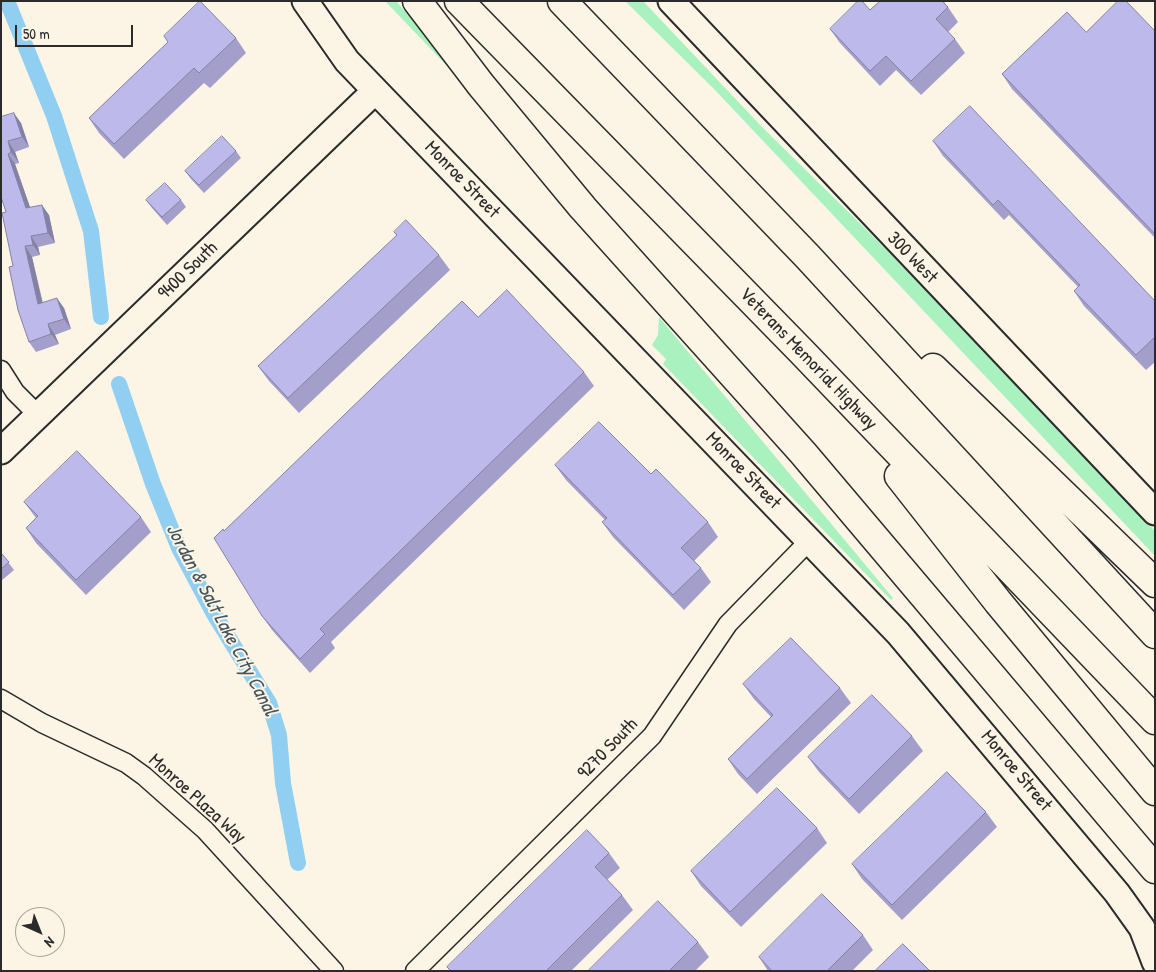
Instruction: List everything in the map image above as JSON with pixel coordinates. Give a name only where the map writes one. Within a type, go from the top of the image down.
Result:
[{"type":"highway","points":[[417,1],[481,85],[576,200],[803,453],[1155,869]]},
{"type":"highway","name":"Veterans Memorial Highway","points":[[459,1],[803,353],[1155,720]]},
{"type":"highway","points":[[562,1],[808,257],[1155,634]]},
{"type":"highway","points":[[808,257],[940,374],[1155,583]]},
{"type":"highway","points":[[803,353],[998,602],[1155,791]]},
{"type":"street","name":"Monroe Street","points":[[305,1],[347,61],[375,91],[810,540],[944,684],[1117,893],[1142,928],[1155,962]]},
{"type":"street","name":"300 West","points":[[671,1],[1155,512]]},
{"type":"street","name":"9400 South","points":[[1,451],[375,91]]},
{"type":"street","points":[[1,370],[15,392],[38,415]]},
{"type":"street","name":"9270 South","points":[[415,971],[652,736],[728,624],[810,540]]},
{"type":"street","name":"Monroe Plaza Way","points":[[1,699],[42,723],[126,763],[144,776],[205,830],[334,971]]},
{"type":"green space","points":[[385,1],[396,1],[450,63],[447,66]]},
{"type":"green space","points":[[625,1],[643,1],[763,128],[890,253],[1155,531],[1155,556],[715,90]]},
{"type":"green space","points":[[659,317],[893,598],[891,600],[663,364],[666,359],[652,345],[658,335]]},
{"type":"building","points":[[200,1],[236,38],[199,73],[194,68],[114,144],[89,118],[168,42],[164,36]]},
{"type":"building","points":[[858,1],[862,1],[870,10],[880,1],[942,1],[948,7],[936,19],[955,39],[911,81],[886,56],[870,71],[830,29]]},
{"type":"building","points":[[1118,1],[1126,1],[1155,31],[1155,234],[1002,74],[1067,12],[1086,32]]},
{"type":"building","points":[[970,106],[1155,301],[1155,337],[1136,355],[1074,291],[1080,285],[998,200],[993,205],[933,141]]},
{"type":"building","points":[[14,113],[22,137],[8,141],[11,152],[8,154],[26,208],[42,205],[48,233],[31,236],[33,245],[25,246],[38,304],[57,298],[64,319],[48,324],[51,334],[29,342],[18,310],[9,267],[13,266],[2,213],[6,212],[1,197],[1,117]]},
{"type":"building","points":[[222,136],[236,151],[199,185],[185,171]]},
{"type":"building","points":[[165,183],[181,200],[162,217],[146,200]]},
{"type":"building","points":[[406,220],[439,255],[288,398],[258,366],[397,235],[394,232]]},
{"type":"building","points":[[507,290],[584,372],[320,629],[325,634],[300,659],[262,616],[214,538],[223,529],[224,531],[462,301],[478,317]]},
{"type":"building","points":[[599,422],[651,474],[656,469],[708,522],[681,548],[701,568],[673,595],[602,522],[607,518],[555,465]]},
{"type":"building","points":[[77,451],[141,517],[76,580],[26,528],[38,516],[24,502]]},
{"type":"building","points":[[1,553],[9,562],[1,569]]},
{"type":"building","points":[[791,638],[840,688],[747,779],[728,759],[773,715],[743,684]]},
{"type":"building","points":[[872,695],[912,736],[849,799],[808,757]]},
{"type":"building","points":[[947,772],[986,812],[892,905],[852,864]]},
{"type":"building","points":[[777,788],[817,828],[730,912],[691,871]]},
{"type":"building","points":[[587,830],[609,853],[595,867],[622,895],[546,971],[451,971],[447,967]]},
{"type":"building","points":[[822,894],[863,935],[827,971],[772,971],[759,957]]},
{"type":"building","points":[[658,901],[698,942],[669,971],[588,971]]},
{"type":"building","points":[[903,944],[930,971],[875,971]]},
{"type":"waterway","name":"Jordan & Salt Lake City Canal","points":[[7,1],[54,116],[91,231],[101,317]]},
{"type":"waterway","name":"Jordan & Salt Lake City Canal","points":[[119,384],[153,484],[179,548],[214,614],[269,703],[279,735],[283,783],[298,863]]}]
